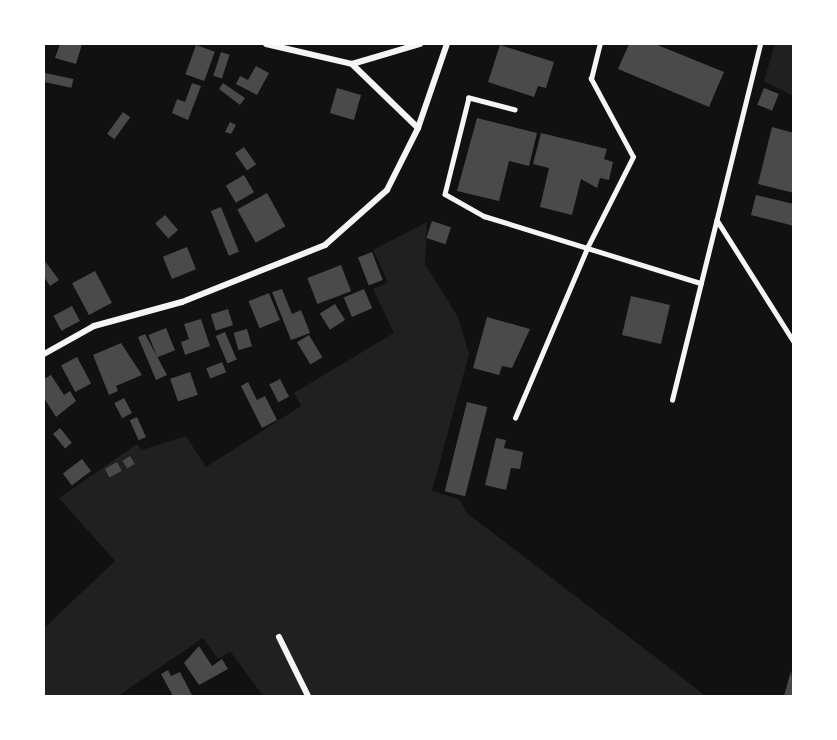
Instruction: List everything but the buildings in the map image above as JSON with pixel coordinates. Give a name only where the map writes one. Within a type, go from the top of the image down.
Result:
[{"type":"street","points":[[266,44],[352,64],[420,44]]},
{"type":"street","points":[[44,354],[94,326],[182,302],[325,245],[387,189],[418,128],[447,44]]},
{"type":"street","points":[[352,64],[418,128]]},
{"type":"street","points":[[279,637],[308,696]]},
{"type":"lane","points":[[515,418],[587,248],[633,157],[591,79],[600,44]]},
{"type":"lane","points":[[672,400],[760,44]]},
{"type":"lane","points":[[515,110],[469,98],[445,194],[484,216],[701,283]]},
{"type":"lane","points":[[717,220],[794,342]]},
{"type":"shaded area","points":[[775,44],[793,44],[793,96],[764,81]]},
{"type":"shaded area","points":[[427,222],[425,264],[458,317],[469,354],[432,491],[459,499],[468,514],[706,696],[263,696],[230,651],[218,659],[203,638],[118,696],[44,696],[44,628],[115,561],[59,498],[137,444],[142,450],[186,436],[206,467],[301,406],[294,393],[394,333],[373,289],[388,282],[373,250]]}]
